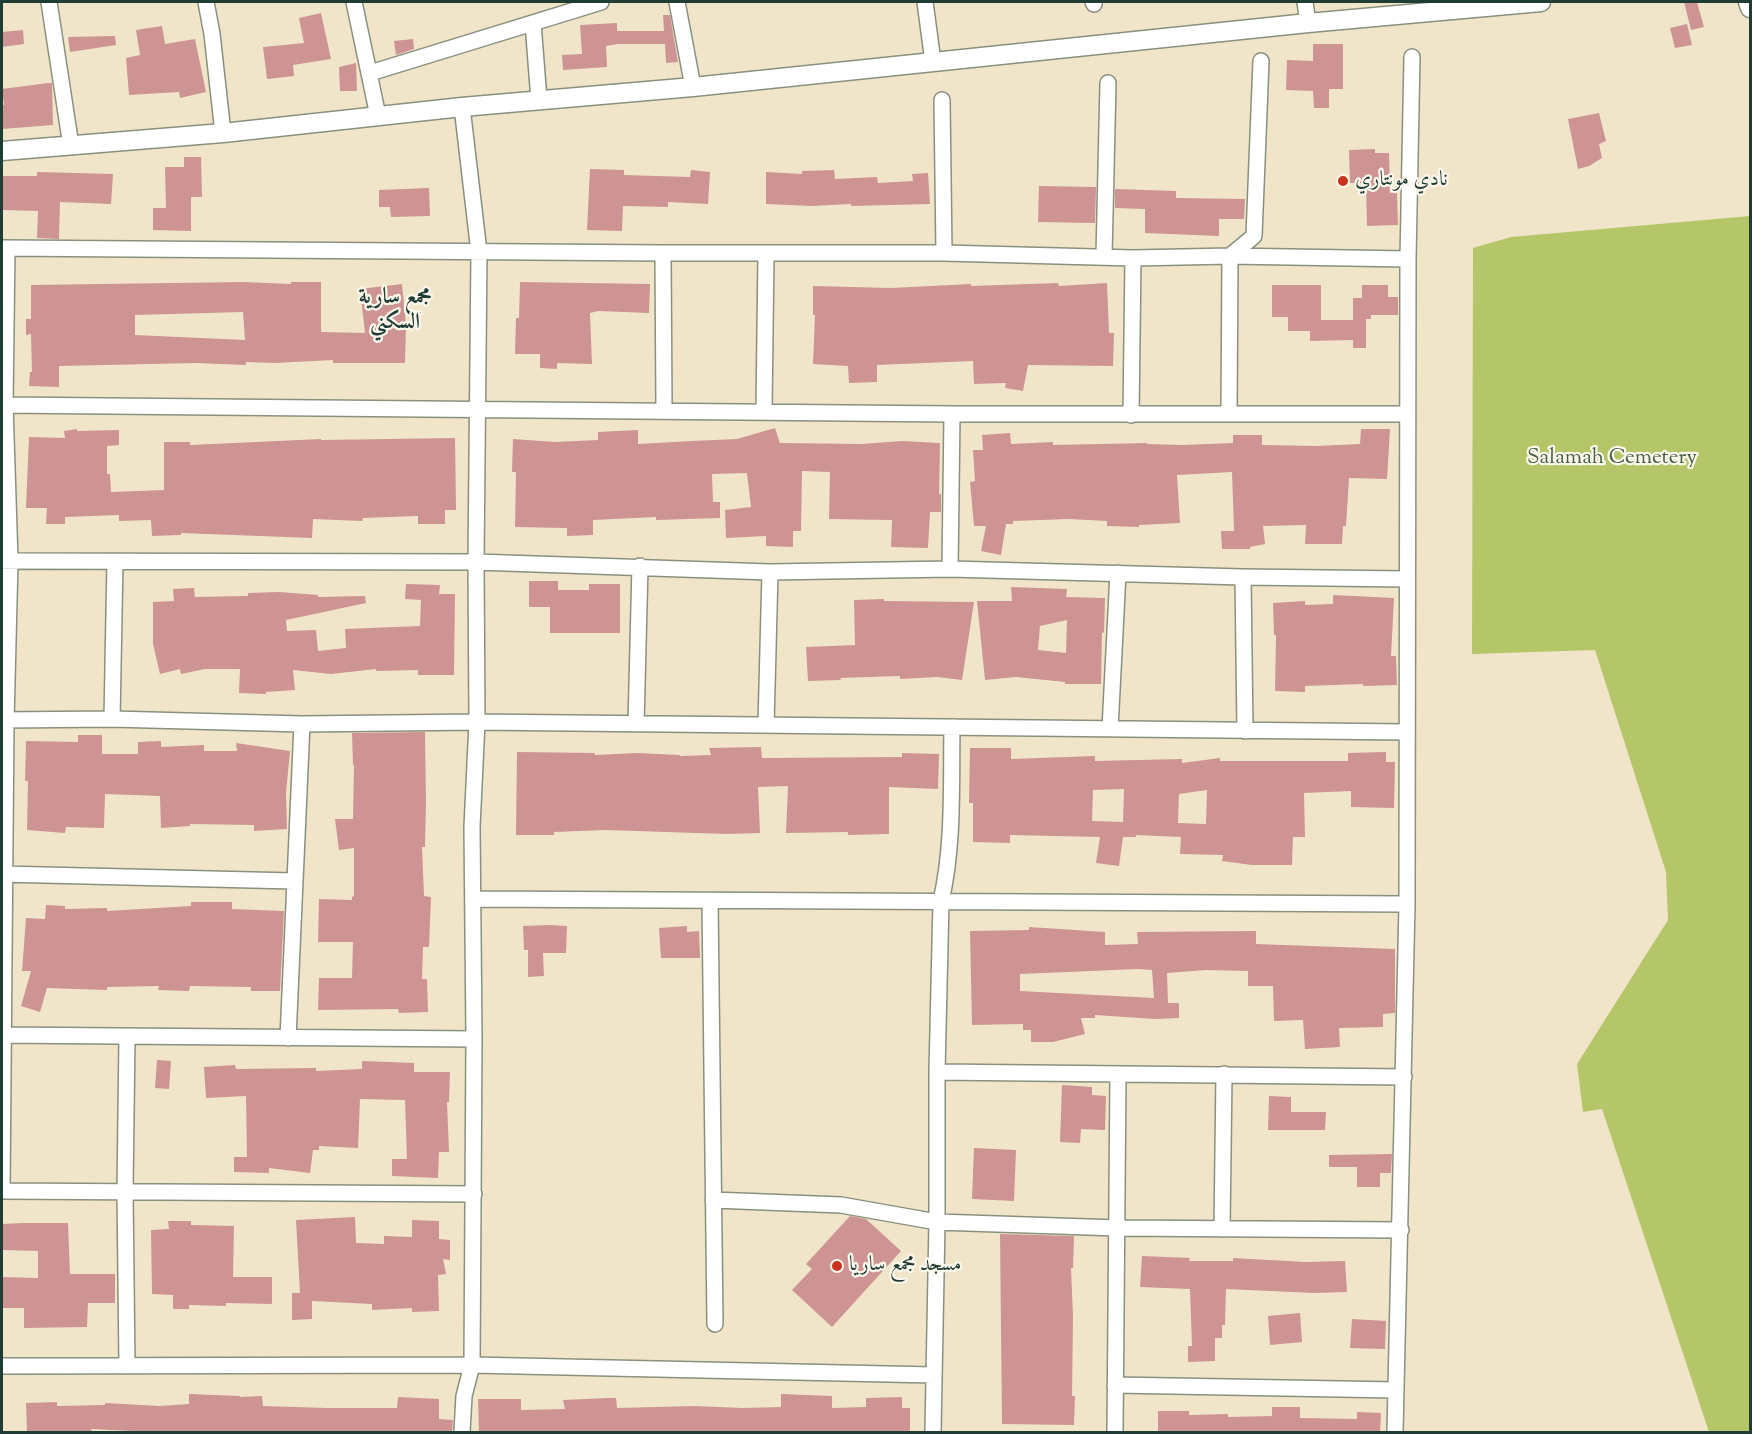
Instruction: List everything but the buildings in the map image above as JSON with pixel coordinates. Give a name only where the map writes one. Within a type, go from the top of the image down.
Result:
[{"type":"street","points":[[49,2],[71,146]]},
{"type":"street","points":[[206,2],[212,34],[223,133]]},
{"type":"street","points":[[354,2],[378,116]]},
{"type":"street","points":[[370,73],[601,2]]},
{"type":"street","points":[[677,2],[693,87]]},
{"type":"street","points":[[925,2],[933,62]]},
{"type":"street","points":[[1305,2],[1308,23]]},
{"type":"street","points":[[2,151],[223,133],[462,107],[693,87],[1441,7],[1541,2]]},
{"type":"street","points":[[1748,2],[1750,8]]},
{"type":"street","points":[[533,23],[539,100]]},
{"type":"street","points":[[1395,1432],[1407,904],[1407,414],[1412,57]]},
{"type":"street","points":[[1229,413],[1230,256],[1254,236],[1261,61]]},
{"type":"street","points":[[1104,256],[1108,83]]},
{"type":"street","points":[[942,100],[944,253]]},
{"type":"street","points":[[462,107],[479,252],[477,722],[472,827],[474,898],[472,1365],[464,1396],[462,1432]]},
{"type":"street","points":[[474,1194],[2,1191],[6,561],[3,405],[4,249],[944,253],[1133,258],[1230,256],[1408,259]]},
{"type":"street","points":[[663,253],[664,410]]},
{"type":"street","points":[[764,411],[766,253]]},
{"type":"street","points":[[1131,415],[1133,258]]},
{"type":"street","points":[[3,405],[952,414],[1407,414]]},
{"type":"street","points":[[950,569],[952,414]]},
{"type":"street","points":[[6,561],[476,562],[770,572],[950,569],[1407,579]]},
{"type":"street","points":[[112,719],[115,561]]},
{"type":"street","points":[[636,724],[640,566]]},
{"type":"street","points":[[766,725],[770,572]]},
{"type":"street","points":[[1110,729],[1118,573]]},
{"type":"street","points":[[1243,577],[1245,731]]},
{"type":"street","points":[[4,721],[112,719],[302,724],[477,722],[1407,732]]},
{"type":"street","points":[[288,1038],[302,724]]},
{"type":"street","points":[[933,1432],[941,901],[948,867],[952,727]]},
{"type":"street","points":[[3,874],[294,881]]},
{"type":"street","points":[[474,898],[1407,904]]},
{"type":"street","points":[[710,901],[715,1323]]},
{"type":"street","points":[[3,1035],[474,1039]]},
{"type":"street","points":[[127,1037],[125,1191],[127,1366]]},
{"type":"street","points":[[937,1072],[1404,1077]]},
{"type":"street","points":[[1115,1432],[1118,1074]]},
{"type":"street","points":[[1222,1229],[1224,1074]]},
{"type":"street","points":[[713,1200],[841,1205],[937,1222],[1118,1228],[1401,1230]]},
{"type":"street","points":[[2,1366],[472,1365],[934,1375]]},
{"type":"street","points":[[1115,1385],[1396,1390]]},
{"type":"green space","name":"Salamah Cemetery","points":[[1750,216],[1750,1432],[1709,1432],[1602,1109],[1583,1112],[1577,1064],[1668,920],[1666,872],[1595,650],[1472,654],[1473,248],[1511,237]]},
{"type":"place","name":"نادي مونتاري","points":[[1343,181]]},
{"type":"place","name":"مسجد مجمع ساريا","points":[[837,1266]]},
{"type":"district","name":"مجمع سارية السكني","points":[[395,312]]}]
